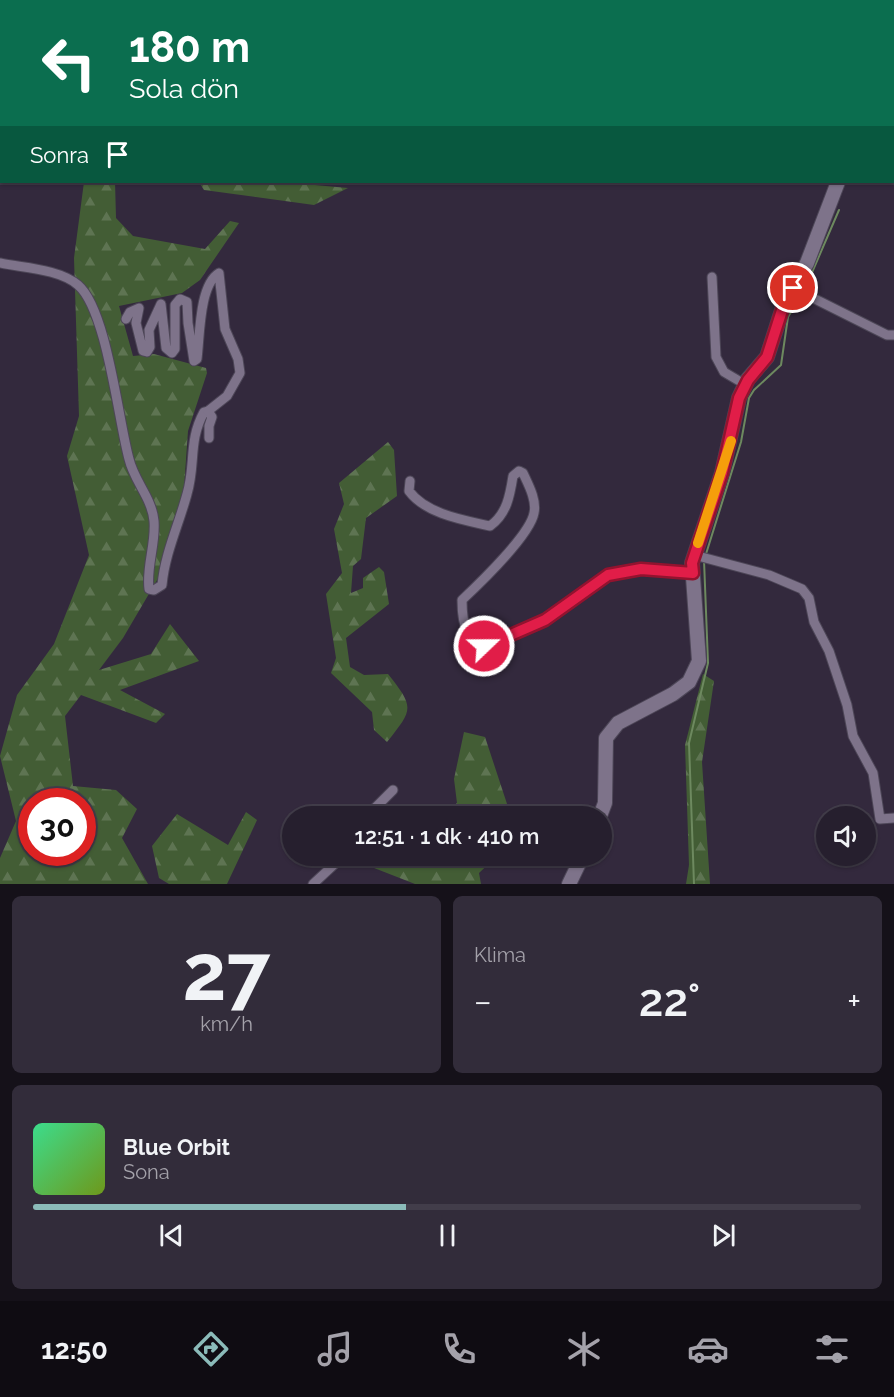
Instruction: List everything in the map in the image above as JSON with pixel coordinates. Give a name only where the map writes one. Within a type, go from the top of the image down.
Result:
[{"type":"street","points":[[603,806],[606,738],[618,723],[673,694],[689,682],[699,661],[693,573],[694,555],[722,473],[739,398],[767,357],[784,304],[807,263],[838,183]]},
{"type":"street","points":[[0,263],[65,277],[78,285],[89,298],[99,321],[129,461],[151,505],[154,520],[150,589],[154,590],[162,585],[176,523],[188,493],[194,431],[204,412],[227,396],[240,373],[238,359],[225,329],[219,273],[210,279],[203,304],[197,358],[194,361],[187,302],[180,299],[175,305],[175,349],[172,353],[166,348],[161,304],[149,330],[150,347],[147,352],[143,351],[136,323],[139,308],[130,312],[126,320]]},
{"type":"street","points":[[712,277],[716,357],[724,372],[746,385]]},
{"type":"street","points":[[793,288],[888,335],[894,335]]},
{"type":"street","points":[[208,411],[212,417],[209,438]]},
{"type":"street","points":[[410,482],[409,491],[416,500],[430,509],[490,526],[500,520],[510,498],[513,476],[519,471],[523,472],[530,488],[535,512],[531,522],[506,554],[462,600],[462,621],[471,639],[484,646],[494,647],[506,637],[545,620],[608,575],[641,569],[693,573]]},
{"type":"street","points":[[694,555],[769,575],[802,589],[809,598],[813,622],[829,651],[844,694],[853,736],[873,773],[880,819],[894,818]]},
{"type":"street","points":[[377,806],[393,790]]},
{"type":"street","points":[[313,884],[332,866]]},
{"type":"street","points":[[569,884],[578,866]]},
{"type":"green space","points":[[84,183],[115,183],[116,218],[133,236],[205,249],[230,221],[239,223],[200,280],[182,293],[119,306],[133,356],[154,354],[206,368],[207,373],[188,431],[184,488],[160,575],[123,638],[99,670],[151,654],[170,624],[199,661],[120,690],[165,714],[156,723],[81,695],[65,716],[73,786],[94,788],[18,788],[18,866],[96,866],[96,788],[116,790],[137,809],[122,838],[148,884],[0,884],[0,858],[16,821],[0,756],[17,695],[54,644],[89,555],[67,456],[79,416],[74,258]]},
{"type":"green space","points":[[200,183],[292,183],[348,188],[314,205],[204,190]]},
{"type":"green space","points":[[388,442],[394,450],[397,496],[366,518],[361,559],[353,566],[351,593],[363,588],[363,578],[379,567],[384,572],[389,604],[346,638],[350,667],[364,675],[388,674],[403,694],[407,708],[406,715],[387,742],[374,730],[372,712],[331,673],[336,658],[326,594],[342,573],[334,529],[344,504],[339,483]]},
{"type":"green space","points":[[703,674],[714,681],[702,762],[710,884],[686,884],[689,865],[685,745]]},
{"type":"green space","points":[[464,732],[485,737],[508,806],[454,806],[457,803],[454,779]]},
{"type":"green space","points":[[246,812],[257,820],[227,884],[169,884],[159,878],[152,846],[177,814],[228,845]]},
{"type":"green space","points":[[369,866],[486,866],[479,873],[481,884],[415,884]]},
{"type":"waterway","points":[[804,291],[839,210]]},
{"type":"waterway","points":[[706,554],[741,442],[749,398],[754,390],[781,365],[788,317],[801,296]]},
{"type":"waterway","points":[[694,884],[689,743],[708,663],[704,560]]},
{"type":"slow traffic","points":[[698,543],[731,441]]},
{"type":"route","points":[[484,646],[494,647],[506,637],[545,620],[608,575],[641,569],[693,573],[692,563],[734,431],[739,398],[748,380],[767,357],[784,304],[793,288]]}]
